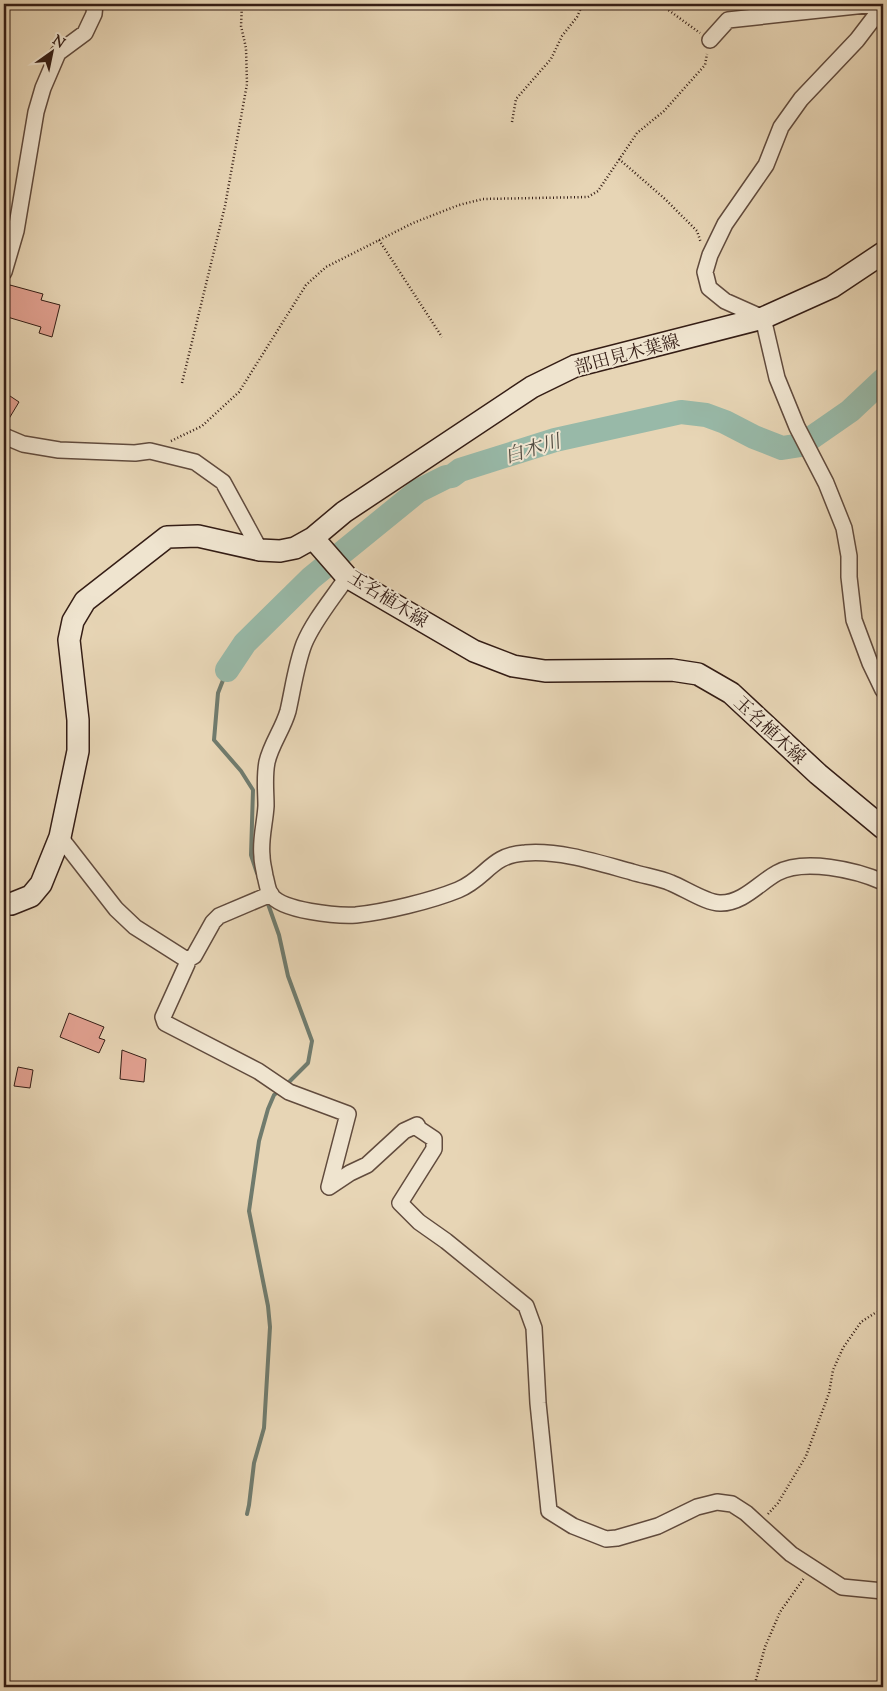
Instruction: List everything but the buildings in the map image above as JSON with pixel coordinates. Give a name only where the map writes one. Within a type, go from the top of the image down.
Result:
[{"type":"main road","name":"部田見木葉線","points":[[313,538],[344,512],[532,387],[575,366],[764,318],[832,287],[883,253]]},
{"type":"main road","points":[[4,904],[11,904],[31,896],[41,884],[60,837],[78,751],[78,720],[69,640],[73,621],[85,601],[167,537],[198,536],[260,550],[280,551],[295,548],[313,538]]},
{"type":"main road","name":"玉名植木線","points":[[313,538],[344,574],[474,651],[513,666],[545,671],[672,670],[698,674],[731,693],[818,774],[883,828]]},
{"type":"street","points":[[4,272],[16,231],[36,112],[42,88],[58,53],[85,33],[94,14],[95,4]]},
{"type":"street","points":[[710,40],[728,20],[875,4]]},
{"type":"street","points":[[883,6],[857,40],[801,99],[781,127],[766,165],[725,224],[710,255],[705,272],[709,288],[726,301],[764,318],[776,378],[797,428],[826,483],[844,528],[849,556],[849,578],[854,620],[870,663],[883,690]]},
{"type":"street","points":[[4,436],[23,444],[59,450],[135,454],[150,451],[195,462],[223,482],[260,550]]},
{"type":"street","points":[[264,897],[267,885],[261,855],[265,817],[264,780],[268,761],[288,713],[303,646],[344,574]]},
{"type":"street","points":[[60,837],[116,909],[135,927],[186,960]]},
{"type":"street","points":[[186,960],[194,956],[213,922],[219,916],[264,897],[291,907],[322,912],[354,915],[386,910],[458,890],[480,878],[494,863],[509,855],[528,852],[558,855],[605,864],[671,883],[719,904],[733,902],[749,894],[778,872],[794,866],[816,866],[842,870],[872,877],[883,882]]},
{"type":"street","points":[[186,960],[187,964],[163,1017],[165,1023],[258,1071],[284,1088],[348,1114],[329,1187],[350,1173],[367,1165],[404,1131],[417,1125],[419,1129],[434,1139],[434,1149],[400,1203],[419,1222],[446,1241],[526,1306],[534,1328],[538,1402],[549,1511],[573,1526],[606,1540],[658,1526],[697,1507],[718,1502],[732,1504],[759,1524],[790,1554],[842,1587],[883,1591]]},
{"type":"path","points":[[182,383],[225,206],[247,84],[246,48],[241,26],[242,4]]},
{"type":"path","points":[[512,122],[516,99],[551,59],[562,36],[577,17],[583,4]]},
{"type":"path","points":[[150,451],[202,426],[239,392],[306,285],[326,267],[379,240],[459,205],[483,199],[588,197],[598,191],[637,133],[664,111],[705,65],[710,40],[667,9],[666,4]]},
{"type":"path","points":[[620,159],[665,199],[697,231],[707,264]]},
{"type":"path","points":[[379,240],[442,337]]},
{"type":"path","points":[[759,1524],[778,1503],[806,1456],[829,1393],[833,1370],[843,1348],[861,1322],[875,1313],[883,1311]]},
{"type":"path","points":[[754,1687],[765,1648],[780,1612],[812,1568]]},
{"type":"waterway","name":"白木川","points":[[227,670],[245,643],[311,578],[418,491],[446,477],[452,476],[460,470],[555,440],[681,412],[706,415],[782,448],[801,445],[850,411],[883,380]]},
{"type":"waterway","points":[[227,670],[218,693],[214,740],[241,771],[253,790],[251,855],[257,873]]},
{"type":"waterway","points":[[267,901],[279,935],[288,976],[312,1041],[308,1063],[286,1085]]},
{"type":"waterway","points":[[247,1514],[254,1463],[264,1428],[270,1327],[268,1306],[249,1211],[259,1141],[268,1109],[274,1095],[279,1091]]}]
